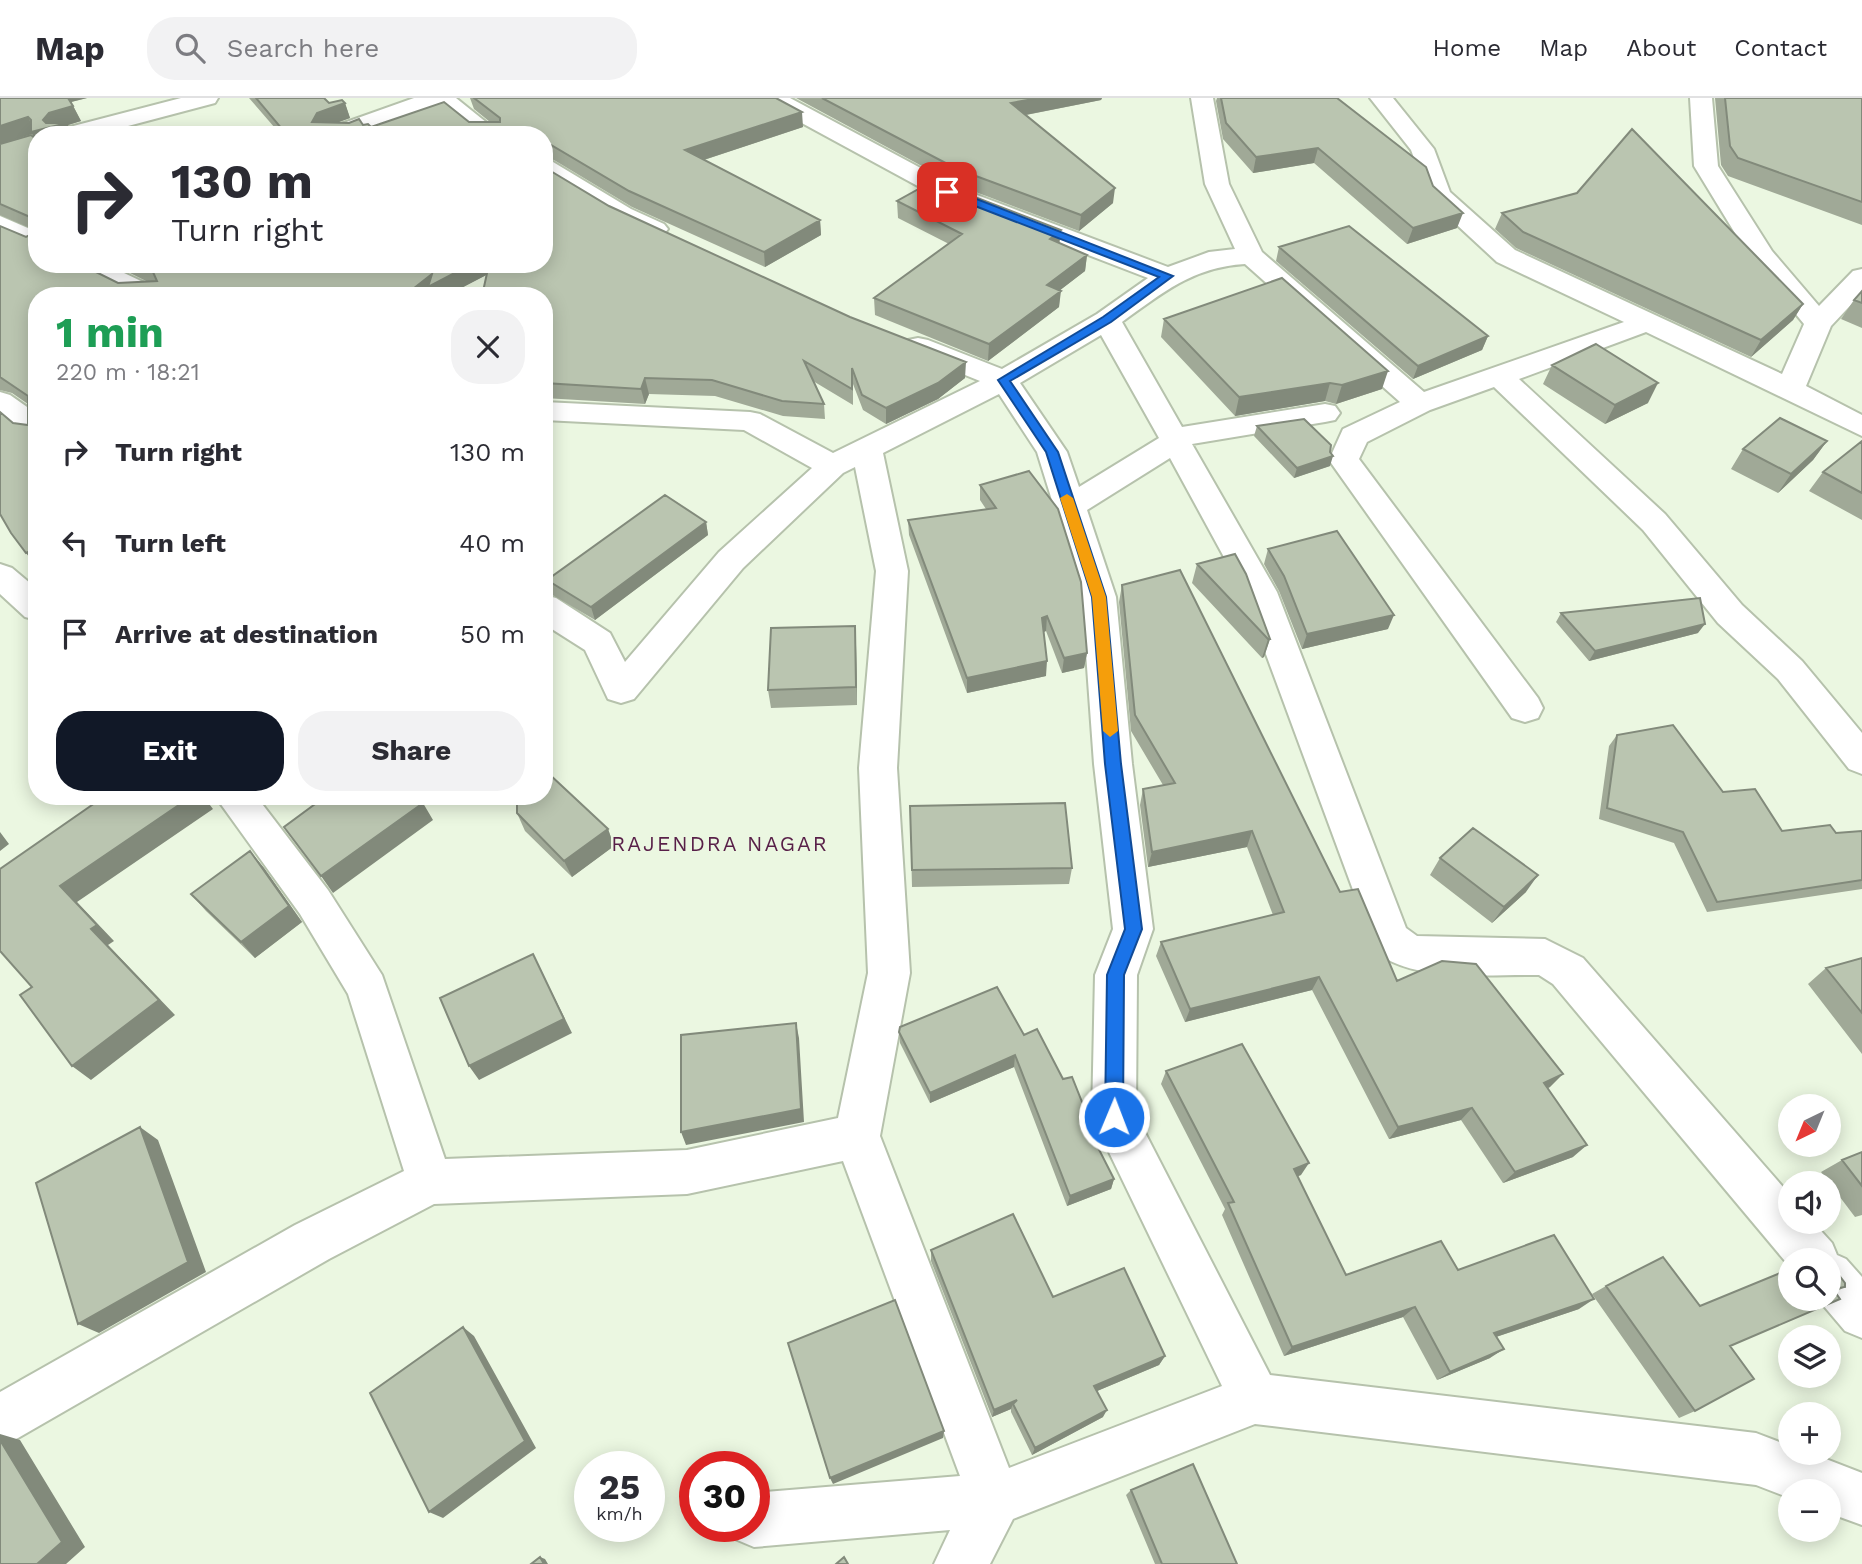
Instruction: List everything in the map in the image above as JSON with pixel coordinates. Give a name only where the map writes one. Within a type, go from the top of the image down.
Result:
[{"type":"street","points":[[100,126],[207,98]]},
{"type":"street","points":[[357,126],[435,98]]},
{"type":"street","points":[[442,98],[478,126]]},
{"type":"street","points":[[773,98],[947,192],[1168,276]]},
{"type":"street","points":[[1202,98],[1217,184],[1251,256],[1420,404]]},
{"type":"street","points":[[1381,98],[1422,149],[1439,195],[1506,256],[1790,389],[1862,427]]},
{"type":"street","points":[[1701,98],[1706,166],[1761,255],[1818,323]]},
{"type":"street","points":[[553,172],[622,214],[685,243]]},
{"type":"street","points":[[0,224],[28,238]]},
{"type":"street","points":[[553,613],[597,642],[621,690],[731,560],[832,466],[1003,380],[1107,320],[1168,276],[1219,258],[1251,256]]},
{"type":"street","points":[[103,273],[131,287]]},
{"type":"street","points":[[1790,389],[1818,323],[1862,277]]},
{"type":"street","points":[[1107,320],[1260,592],[1390,939],[1404,950],[1417,954],[1545,957],[1568,971],[1805,1248]]},
{"type":"street","points":[[1525,708],[1344,460],[1354,436],[1420,404],[1646,323]]},
{"type":"street","points":[[887,333],[1003,380],[1052,452],[1099,597],[1113,764],[1133,929],[1116,975],[1114,1117],[1255,1399]]},
{"type":"street","points":[[1498,375],[1654,522],[1730,614],[1790,670],[1862,759]]},
{"type":"street","points":[[0,401],[28,422]]},
{"type":"street","points":[[553,411],[750,421],[832,466]]},
{"type":"street","points":[[1070,506],[1184,436],[1325,413]]},
{"type":"street","points":[[867,449],[892,571],[878,768],[889,974],[857,1136],[995,1500],[961,1564]]},
{"type":"street","points":[[0,576],[28,601]]},
{"type":"street","points":[[0,617],[28,607]]},
{"type":"street","points":[[241,805],[314,902],[367,988],[430,1182]]},
{"type":"street","points":[[0,1420],[312,1242],[430,1182],[687,1172],[857,1136]]},
{"type":"street","points":[[1841,1290],[1862,1314]]},
{"type":"street","points":[[770,1519],[995,1500],[1255,1399],[1756,1459],[1862,1499]]},
{"type":"building","points":[[0,98],[68,98],[73,106],[49,113],[43,120],[46,123],[67,123],[31,126],[28,117],[0,126]]},
{"type":"building","points":[[256,98],[324,98],[329,103],[342,100],[345,103],[317,113],[312,122],[349,123],[359,119],[363,125],[370,126],[279,126]]},
{"type":"building","points":[[474,98],[776,98],[802,112],[685,150],[820,220],[764,252],[629,191],[553,146],[553,126],[374,126],[444,102],[469,122],[500,122],[500,118]]},
{"type":"building","points":[[822,98],[1039,98],[1011,103],[1115,188],[1081,215],[957,169]]},
{"type":"building","points":[[1221,98],[1337,98],[1426,167],[1433,186],[1463,213],[1413,228],[1318,148],[1256,157],[1226,123]]},
{"type":"building","points":[[1725,98],[1862,98],[1862,202],[1738,158],[1730,146]]},
{"type":"building","points":[[1632,129],[1803,304],[1761,340],[1523,232],[1502,213],[1577,193]]},
{"type":"building","points":[[28,136],[28,216],[0,204],[0,144]]},
{"type":"building","points":[[553,172],[609,206],[850,317],[966,362],[938,383],[886,408],[862,395],[852,368],[852,389],[804,361],[824,404],[782,401],[712,380],[645,378],[641,389],[553,384],[553,287],[484,287],[487,273],[553,273]]},
{"type":"building","points":[[933,181],[1061,230],[1050,239],[1087,255],[1047,285],[1061,291],[989,344],[874,298],[962,234],[897,201]]},
{"type":"building","points":[[0,226],[28,236],[28,273],[98,273],[118,283],[157,281],[153,273],[455,273],[428,287],[432,274],[415,287],[28,287],[28,396],[0,377]]},
{"type":"building","points":[[1349,226],[1488,336],[1418,366],[1279,247]]},
{"type":"building","points":[[1282,278],[1388,371],[1342,385],[1330,383],[1239,397],[1164,319]]},
{"type":"building","points":[[1862,291],[1862,303],[1854,300]]},
{"type":"building","points":[[1596,344],[1658,383],[1615,405],[1552,365]]},
{"type":"building","points":[[0,412],[13,423],[28,425],[26,553],[0,514]]},
{"type":"building","points":[[1780,418],[1827,441],[1791,474],[1743,449]]},
{"type":"building","points":[[1304,419],[1331,445],[1330,452],[1333,456],[1297,468],[1257,426]]},
{"type":"building","points":[[1862,441],[1862,493],[1823,472]]},
{"type":"building","points":[[1029,471],[1058,509],[1081,582],[1087,653],[1064,658],[1047,616],[1042,618],[1047,661],[967,678],[908,520],[996,508],[980,485]]},
{"type":"building","points":[[665,495],[706,522],[591,607],[553,584],[553,576]]},
{"type":"building","points":[[1337,531],[1394,615],[1307,634],[1284,576],[1268,549]]},
{"type":"building","points":[[1235,554],[1246,574],[1270,639],[1197,564]]},
{"type":"building","points":[[1180,570],[1340,892],[1358,889],[1397,981],[1442,961],[1476,964],[1563,1074],[1544,1083],[1587,1145],[1515,1172],[1472,1108],[1398,1127],[1319,977],[1190,1009],[1161,942],[1284,912],[1252,831],[1152,852],[1143,789],[1175,783],[1135,715],[1122,585]]},
{"type":"building","points":[[1700,598],[1705,624],[1595,651],[1561,613]]},
{"type":"building","points":[[855,626],[856,687],[768,690],[771,628]]},
{"type":"building","points":[[1673,725],[1723,792],[1755,789],[1782,831],[1830,825],[1836,833],[1862,831],[1862,880],[1717,902],[1683,832],[1607,808],[1617,735]]},
{"type":"building","points":[[553,778],[608,829],[564,861],[517,813],[517,805],[553,805]]},
{"type":"building","points":[[1065,803],[1072,868],[912,870],[910,806]]},
{"type":"building","points":[[92,805],[179,805],[60,886],[97,925],[91,929],[159,1000],[72,1066],[20,995],[32,987],[0,951],[0,869]]},
{"type":"building","points":[[314,805],[420,805],[321,876],[284,827]]},
{"type":"building","points":[[1473,828],[1538,875],[1504,907],[1440,858]]},
{"type":"building","points":[[250,851],[289,906],[241,942],[191,894]]},
{"type":"building","points":[[533,954],[564,1019],[469,1066],[440,998]]},
{"type":"building","points":[[1862,958],[1862,1013],[1826,968]]},
{"type":"building","points":[[997,987],[1024,1035],[1037,1029],[1063,1079],[1072,1077],[1092,1127],[1088,1128],[1114,1179],[1070,1196],[1015,1055],[930,1093],[899,1032],[900,1027]]},
{"type":"building","points":[[796,1023],[801,1109],[681,1132],[681,1035]]},
{"type":"building","points":[[1242,1044],[1309,1163],[1294,1169],[1346,1275],[1441,1241],[1458,1270],[1554,1235],[1594,1299],[1494,1333],[1504,1349],[1450,1372],[1415,1307],[1292,1347],[1228,1203],[1234,1202],[1166,1071]]},
{"type":"building","points":[[140,1127],[188,1262],[78,1324],[36,1183]]},
{"type":"building","points":[[1862,1152],[1862,1186],[1842,1160]]},
{"type":"building","points":[[1013,1214],[1053,1297],[1124,1268],[1165,1356],[1094,1386],[1107,1410],[1035,1448],[1013,1404],[1017,1400],[994,1410],[931,1250]]},
{"type":"building","points":[[1663,1257],[1700,1306],[1778,1274],[1778,1311],[1812,1311],[1730,1346],[1754,1379],[1695,1411],[1606,1286]]},
{"type":"building","points":[[895,1300],[944,1431],[830,1478],[788,1343]]},
{"type":"building","points":[[463,1327],[525,1441],[429,1512],[370,1393]]},
{"type":"building","points":[[0,1440],[62,1542],[37,1564],[0,1564]]},
{"type":"building","points":[[1193,1464],[1237,1564],[1162,1564],[1131,1490]]},
{"type":"building","points":[[540,1557],[544,1564],[531,1564]]},
{"type":"building","points":[[844,1557],[848,1564],[836,1564]]},
{"type":"slow traffic","points":[[1067,498],[1099,597],[1110,731]]},
{"type":"district","name":"RAJENDRA NAGAR","points":[[720,843]]},
{"type":"route","points":[[947,192],[1168,276],[1107,320],[1003,380],[1052,452],[1099,597],[1113,764],[1133,929],[1116,975],[1114,1117]]}]
